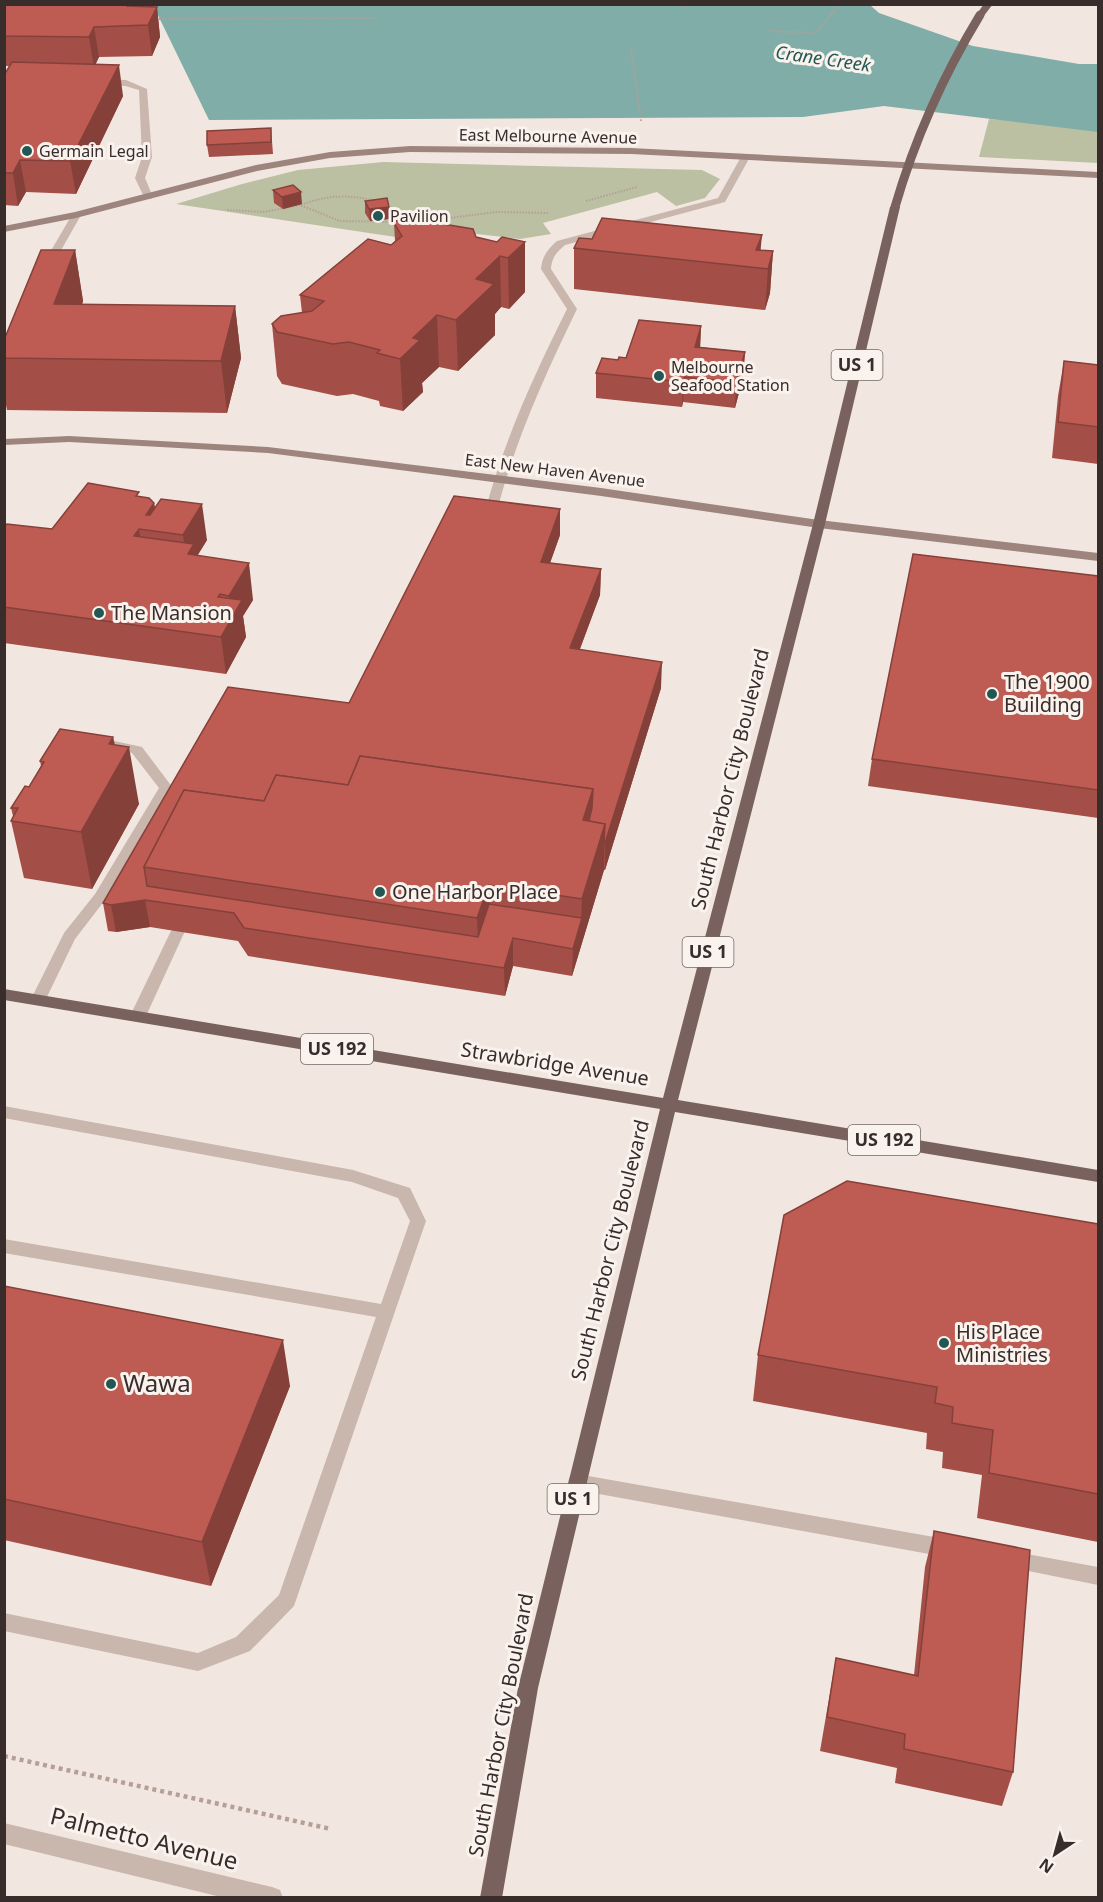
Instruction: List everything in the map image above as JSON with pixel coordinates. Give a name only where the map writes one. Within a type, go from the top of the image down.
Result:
[{"type":"main road","name":"South Harbor City Boulevard","points":[[490,1898],[528,1688],[577,1482],[669,1104],[819,524],[895,207],[910,154],[930,103],[952,59],[989,4]]},
{"type":"main road","name":"Strawbridge Avenue","points":[[4,994],[1098,1176]]},
{"type":"street","points":[[90,81],[126,83],[143,89],[147,157],[140,178],[148,196]]},
{"type":"street","name":"East Melbourne Avenue","points":[[4,229],[76,215],[256,168],[330,155],[399,150],[631,151],[1098,176]]},
{"type":"street","points":[[488,526],[498,479],[517,427],[572,309],[546,273],[546,259],[550,251],[561,243],[722,200],[744,157]]},
{"type":"street","points":[[42,274],[76,215]]},
{"type":"street","name":"East New Haven Avenue","points":[[4,442],[69,439],[268,450],[498,479],[819,524],[1098,557]]},
{"type":"street","points":[[39,999],[69,937],[100,897],[166,788],[137,750],[107,744]]},
{"type":"street","points":[[138,1016],[178,931]]},
{"type":"street","points":[[4,1112],[352,1176],[404,1193],[418,1221],[287,1600],[243,1644],[198,1662],[4,1622]]},
{"type":"street","points":[[4,1246],[387,1312]]},
{"type":"street","points":[[577,1482],[965,1552]]},
{"type":"street","points":[[989,1556],[1098,1576]]},
{"type":"street","name":"Palmetto Avenue","points":[[4,1833],[272,1898]]},
{"type":"path","points":[[682,4],[686,7]]},
{"type":"path","points":[[770,31],[816,33],[840,4]]},
{"type":"path","points":[[153,19],[374,18]]},
{"type":"path","points":[[631,48],[641,124]]},
{"type":"path","points":[[583,202],[638,187]]},
{"type":"path","points":[[218,208],[242,213],[283,211],[327,196],[360,196],[394,209],[397,214],[395,220]]},
{"type":"path","points":[[300,205],[340,221],[376,223],[395,220],[404,224]]},
{"type":"path","points":[[427,223],[444,218],[483,213],[542,214],[556,212]]},
{"type":"path","points":[[4,1756],[331,1829]]},
{"type":"green space","points":[[989,119],[1098,126],[1098,163],[979,157]]},
{"type":"green space","points":[[383,162],[702,170],[720,179],[705,198],[676,206],[657,192],[543,223],[551,234],[520,239],[477,234],[429,242],[176,204],[298,170]]},
{"type":"water","name":"Crane Creek","points":[[153,5],[870,5],[879,13],[973,46],[1079,64],[1098,64],[1098,132],[884,106],[803,117],[209,120]]},
{"type":"building","points":[[7,4],[127,4],[127,6],[157,7],[148,25],[94,27],[89,37],[4,36],[4,8]]},
{"type":"building","points":[[12,62],[119,65],[70,161],[20,160],[13,173],[4,173],[4,75]]},
{"type":"building","points":[[271,128],[271,142],[207,145],[207,131]]},
{"type":"building","points":[[293,185],[301,192],[282,197],[273,190]]},
{"type":"building","points":[[387,198],[389,207],[369,209],[365,201]]},
{"type":"building","points":[[419,214],[435,217],[437,223],[473,229],[476,237],[497,242],[502,237],[525,242],[508,258],[500,256],[476,279],[494,284],[456,320],[437,315],[413,338],[420,340],[400,359],[377,353],[380,350],[349,342],[333,344],[277,332],[272,324],[281,316],[312,311],[324,301],[300,295],[368,239],[391,245],[402,236],[394,223],[402,216]]},
{"type":"building","points":[[602,218],[762,235],[756,250],[773,251],[768,269],[574,248],[579,238],[592,239]]},
{"type":"building","points":[[41,250],[75,250],[54,304],[235,306],[221,361],[4,358],[4,340]]},
{"type":"building","points":[[639,320],[701,326],[695,347],[745,352],[736,382],[685,377],[683,382],[596,373],[602,358],[618,360],[619,357],[626,358]]},
{"type":"building","points":[[1064,361],[1098,365],[1098,427],[1058,422]]},
{"type":"building","points":[[88,483],[139,492],[136,496],[149,498],[154,503],[146,515],[150,515],[161,499],[202,504],[183,535],[139,529],[134,536],[194,544],[188,554],[249,563],[229,596],[220,594],[218,597],[242,600],[221,637],[4,607],[4,527],[7,524],[52,529]]},
{"type":"building","points":[[454,496],[560,509],[541,562],[601,569],[570,648],[662,662],[605,843],[605,824],[589,821],[593,789],[360,756],[348,785],[276,775],[264,801],[184,790],[144,867],[147,886],[478,937],[489,904],[582,918],[573,949],[513,938],[504,968],[244,928],[234,913],[145,900],[111,905],[103,903],[228,687],[349,703]]},
{"type":"building","name":"The 1900 Building","points":[[913,554],[1098,576],[1098,790],[872,759]]},
{"type":"building","points":[[60,729],[113,737],[109,744],[129,747],[81,832],[11,821],[18,808],[11,808],[25,786],[29,787],[44,762],[40,761]]},
{"type":"building","points":[[360,756],[593,789],[583,820],[605,824],[582,899],[489,885],[477,918],[144,867],[184,790],[264,801],[276,775],[348,785]]},
{"type":"building","points":[[847,1181],[1098,1224],[1098,1494],[989,1473],[993,1430],[952,1423],[953,1407],[935,1403],[937,1387],[758,1355],[784,1215]]},
{"type":"building","points":[[4,1286],[283,1340],[202,1542],[4,1499]]},
{"type":"building","points":[[934,1531],[1030,1550],[1013,1772],[904,1749],[905,1734],[827,1717],[836,1658],[918,1676]]},
{"type":"place","name":"Germain Legal","points":[[27,151]]},
{"type":"place","name":"Pavilion","points":[[378,216]]},
{"type":"place","name":"Melbourne Seafood Station","points":[[659,376]]},
{"type":"place","name":"The Mansion","points":[[99,613]]},
{"type":"place","name":"The 1900 Building","points":[[992,694]]},
{"type":"place","name":"One Harbor Place","points":[[380,892]]},
{"type":"place","name":"His Place Ministries","points":[[944,1343]]},
{"type":"place","name":"Wawa","points":[[111,1384]]}]
